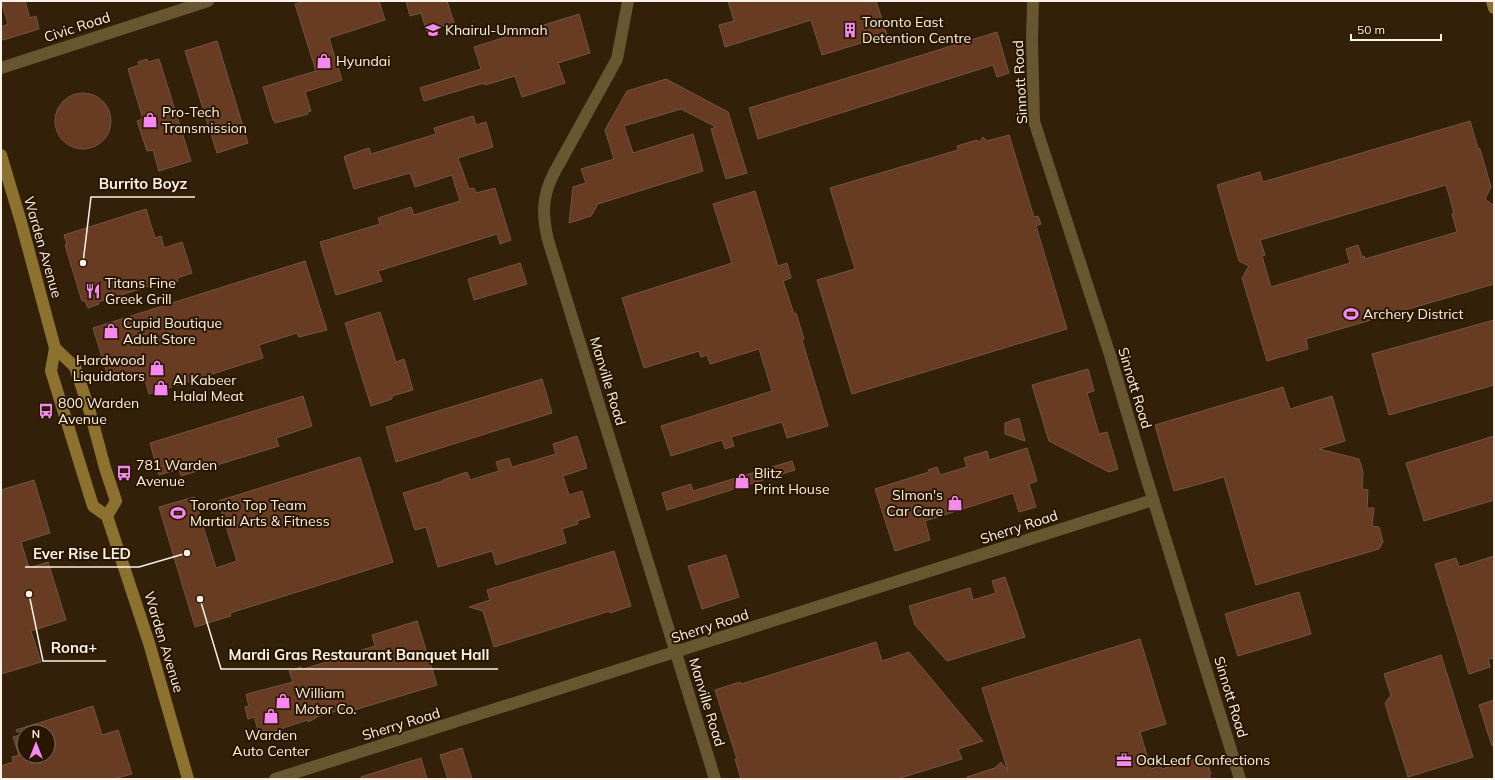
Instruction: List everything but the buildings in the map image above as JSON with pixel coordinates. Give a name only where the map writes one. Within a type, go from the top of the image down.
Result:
[{"type":"main road","points":[[1492,1],[1494,8]]},
{"type":"main road","name":"Warden Avenue","points":[[1,155],[21,222],[55,348],[51,371],[93,506],[107,516],[150,643],[188,779]]},
{"type":"main road","points":[[55,348],[75,366],[90,412],[105,468],[116,501],[107,516]]},
{"type":"street","name":"Civic Road","points":[[1,68],[208,1]]},
{"type":"street","name":"Manville Road","points":[[628,1],[617,59],[547,186],[543,209],[548,240],[715,779]]},
{"type":"street","name":"Sinnott Road","points":[[1033,1],[1032,40],[1034,121],[1110,355],[1153,500],[1240,779]]},
{"type":"street","name":"Sherry Road","points":[[275,779],[1153,500]]},
{"type":"place","name":"Khairul-Ummah","points":[[433,30]]},
{"type":"place","name":"Toronto East Detention Centre","points":[[850,30]]},
{"type":"place","name":"Hyundai","points":[[324,61]]},
{"type":"place","name":"Pro-Tech Transmission","points":[[150,120]]},
{"type":"place","name":"Burrito Boyz","points":[[83,263]]},
{"type":"place","name":"Titans Fine Greek Grill","points":[[93,291]]},
{"type":"place","name":"Archery District","points":[[1351,314]]},
{"type":"place","name":"Cupid Boutique Adult Store","points":[[111,331]]},
{"type":"place","name":"Hardwood Liquidators","points":[[157,368]]},
{"type":"place","name":"Al Kabeer Halal Meat","points":[[161,388]]},
{"type":"place","name":"800 Warden Avenue","points":[[46,411]]},
{"type":"place","name":"781 Warden Avenue","points":[[124,473]]},
{"type":"place","name":"Blitz Print House","points":[[742,481]]},
{"type":"place","name":"SImon's Car Care","points":[[955,503]]},
{"type":"place","name":"Toronto Top Team Martial Arts & Fitness","points":[[178,513]]},
{"type":"place","name":"Ever Rise LED","points":[[187,553]]},
{"type":"place","name":"Rona+","points":[[29,594]]},
{"type":"place","name":"Mardi Gras Restaurant Banquet Hall","points":[[200,599]]},
{"type":"place","name":"William Motor Co.","points":[[283,701]]},
{"type":"place","name":"Warden Auto Center","points":[[271,716]]},
{"type":"place","name":"OakLeaf Confections","points":[[1124,760]]}]
